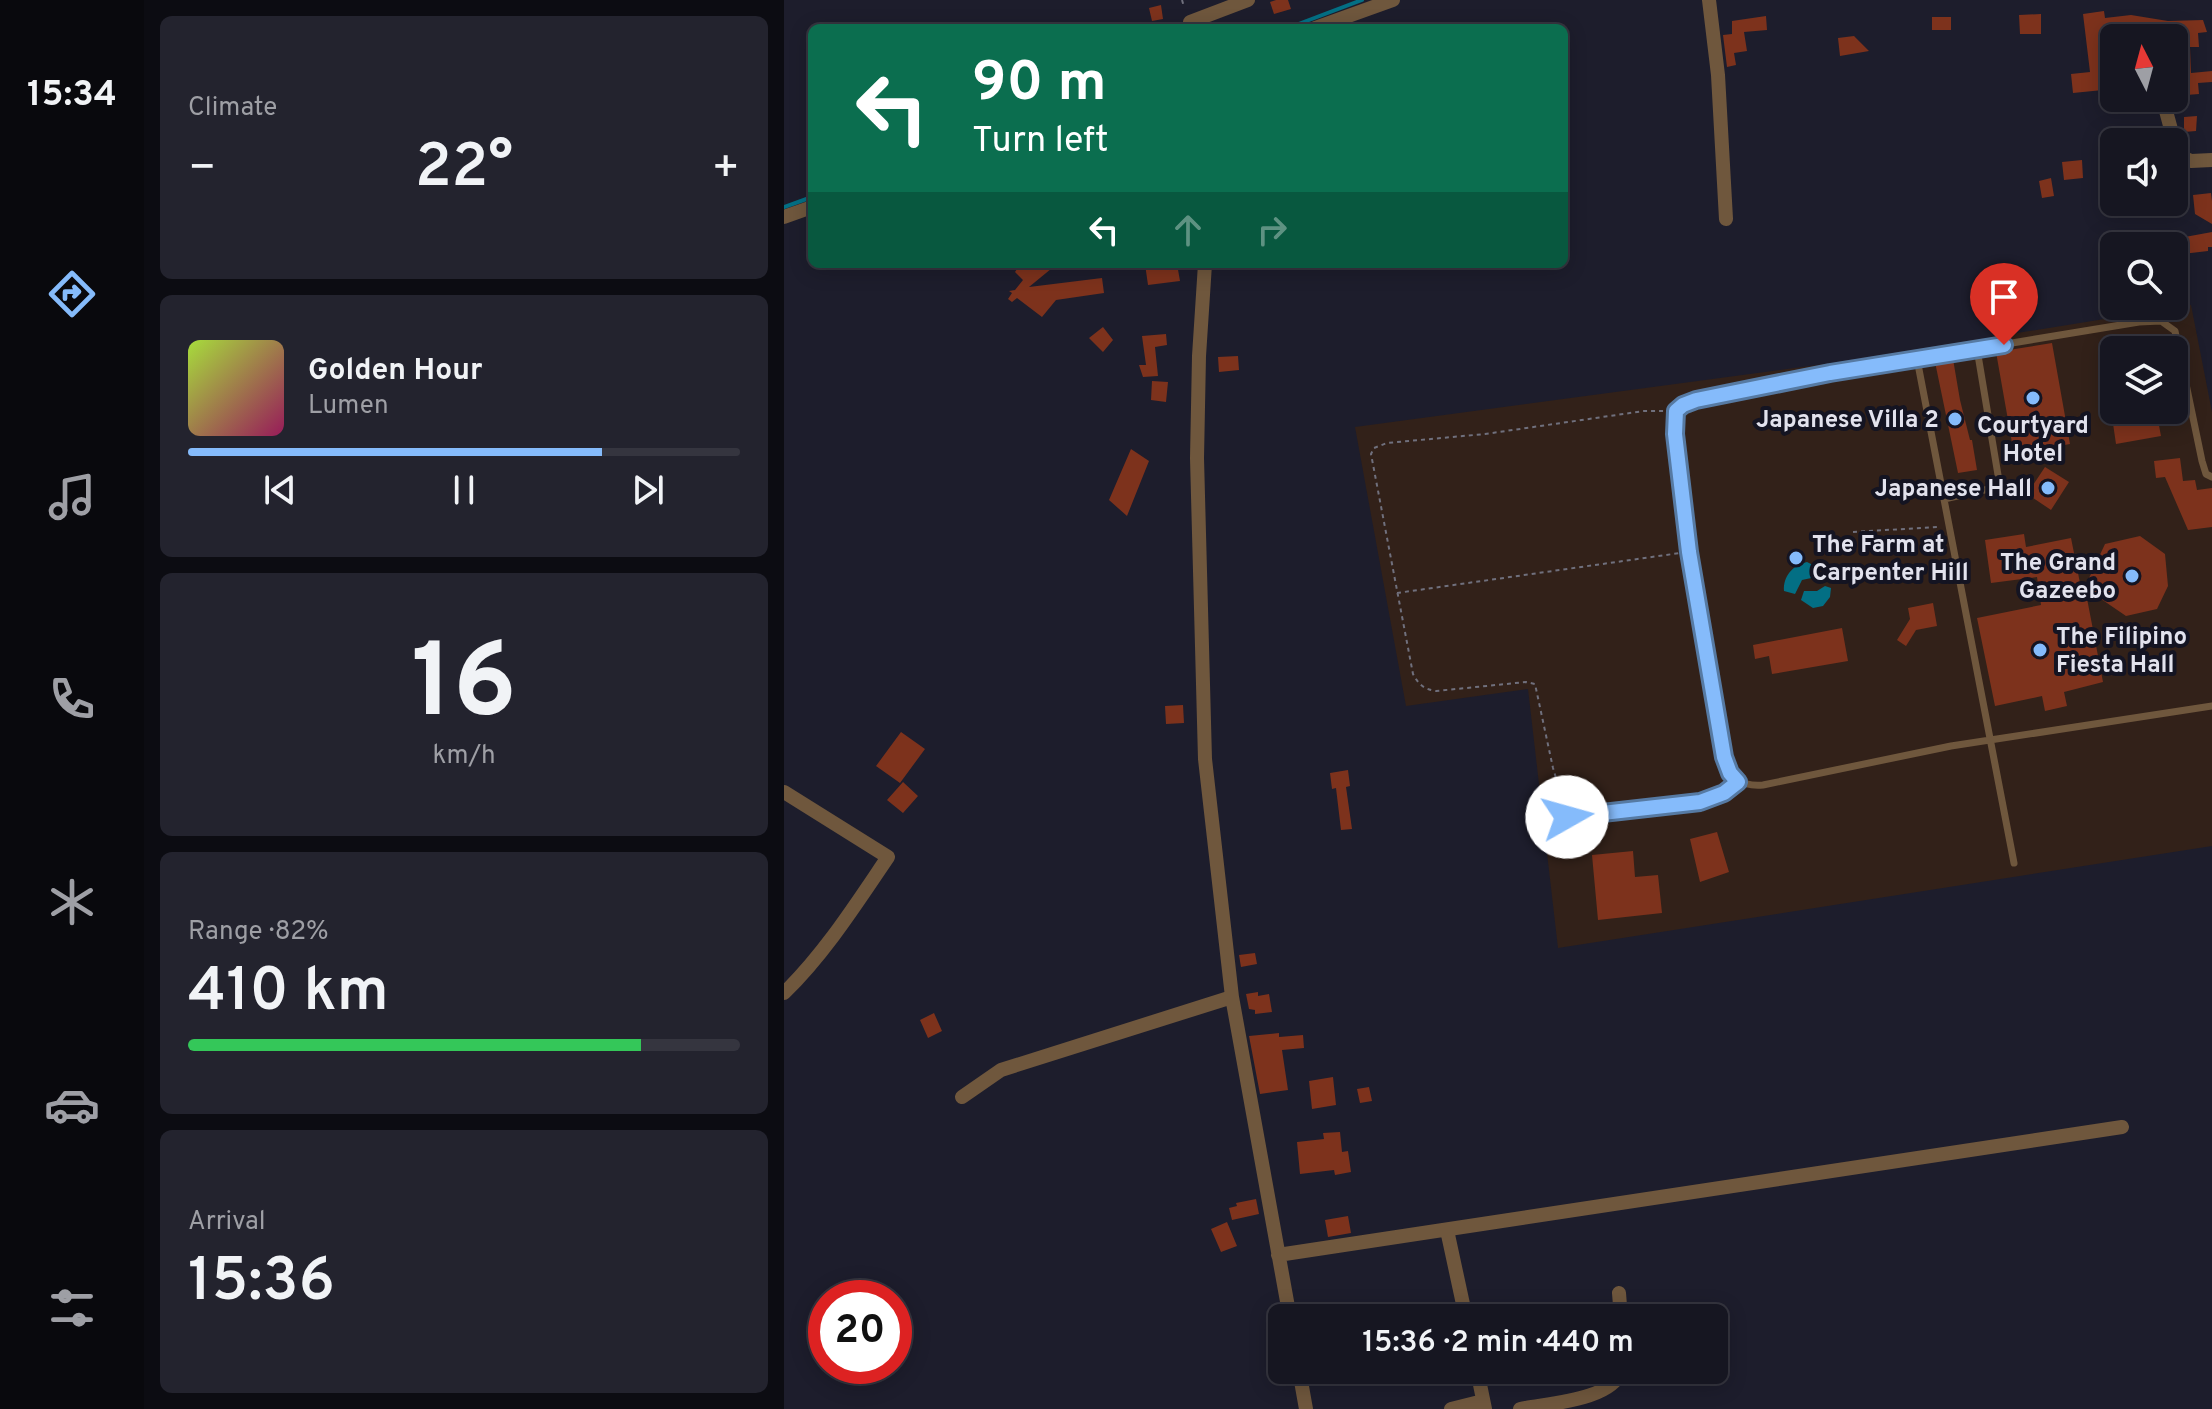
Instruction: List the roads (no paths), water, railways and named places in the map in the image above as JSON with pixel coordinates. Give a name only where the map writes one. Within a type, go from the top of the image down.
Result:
[{"type":"street","points":[[1194,24],[1248,0]]},
{"type":"street","points":[[1326,24],[1393,0]]},
{"type":"street","points":[[1709,0],[1718,75],[1726,219]]},
{"type":"street","points":[[1183,3],[1192,24]]},
{"type":"street","points":[[2166,112],[2178,155],[2191,161],[2212,160]]},
{"type":"street","points":[[784,217],[808,208]]},
{"type":"street","points":[[1205,268],[1199,345],[1197,458],[1205,759],[1232,997],[1287,1304]]},
{"type":"street","points":[[784,792],[888,857],[836,933],[804,974],[784,993]]},
{"type":"street","points":[[962,1097],[1001,1070],[1232,997]]},
{"type":"street","points":[[1278,1255],[2122,1127]]},
{"type":"street","points":[[1447,1230],[1463,1304]]},
{"type":"street","points":[[1619,1293],[1620,1304]]},
{"type":"street","points":[[1302,1384],[1306,1409]]},
{"type":"street","points":[[1451,1409],[1484,1405],[1480,1384]]},
{"type":"street","points":[[1520,1409],[1587,1396],[1613,1384]]},
{"type":"lane","points":[[2212,477],[2206,474],[2202,461],[2175,331],[2161,321],[2139,322],[1830,373],[1696,400],[1676,411],[1675,434],[1689,552],[1724,757],[1730,773],[1738,782],[1751,786],[1763,785],[1909,753],[2212,706]]},
{"type":"lane","points":[[1944,499],[1989,489],[1999,481],[1977,349]]},
{"type":"lane","points":[[1917,359],[2014,863]]},
{"type":"lane","points":[[1567,817],[1700,802],[1724,793],[1738,782]]},
{"type":"water","points":[[1807,562],[1817,567],[1816,577],[1802,580],[1795,594],[1784,591],[1790,572]]},
{"type":"water","points":[[1825,586],[1831,588],[1830,597],[1823,606],[1813,608],[1801,600],[1804,591],[1817,591]]},
{"type":"waterway","points":[[1299,24],[1362,0]]},
{"type":"waterway","points":[[784,207],[808,198]]},
{"type":"place","name":"Courtyard Hotel","points":[[2033,398]]},
{"type":"place","name":"Japanese Villa 2","points":[[1955,419]]},
{"type":"place","name":"Japanese Hall","points":[[2048,488]]},
{"type":"place","name":"The Farm at Carpenter Hill","points":[[1796,558]]},
{"type":"place","name":"The Grand Gazeebo","points":[[2132,576]]},
{"type":"place","name":"The Filipino Fiesta Hall","points":[[2040,650]]}]
